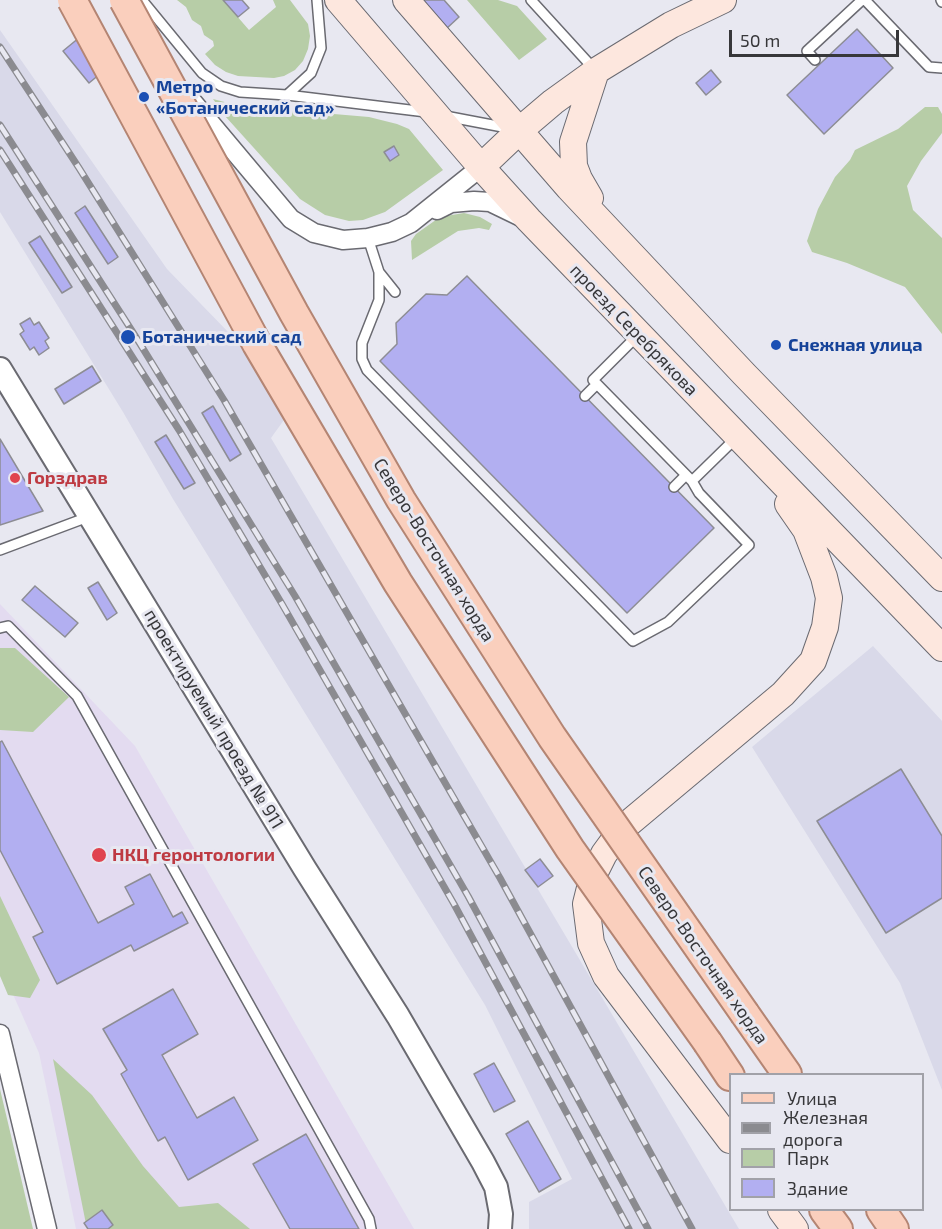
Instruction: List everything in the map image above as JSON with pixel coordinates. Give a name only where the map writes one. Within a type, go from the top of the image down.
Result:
[{"type":"main road","points":[[72,0],[257,344],[398,583],[570,849],[729,1074]]},
{"type":"main road","name":"Северо-Восточная хорда","points":[[124,0],[294,313],[401,500],[552,737],[786,1073]]},
{"type":"main road","name":"проезд Серебрякова","points":[[338,0],[529,220],[638,336],[863,564],[942,648]]},
{"type":"main road","points":[[406,0],[569,188],[942,578]]},
{"type":"main road","points":[[481,167],[552,102],[596,71],[671,25],[723,0]]},
{"type":"main road","points":[[596,71],[576,127],[573,142],[574,166],[579,179],[611,233]]},
{"type":"main road","points":[[729,1139],[606,976],[591,943],[586,904],[598,865],[623,828],[783,694],[813,661],[825,627],[829,598],[806,530],[744,444]]},
{"type":"main road","points":[[782,1211],[795,1229]]},
{"type":"main road","points":[[825,1211],[838,1229]]},
{"type":"main road","points":[[882,1211],[894,1229]]},
{"type":"street","points":[[111,0],[191,101],[291,219],[314,233],[343,240],[368,238],[392,232],[451,203],[474,201],[490,202],[529,220]]},
{"type":"street","points":[[411,223],[481,167]]},
{"type":"street","name":"проектируемый проезд № 911","points":[[0,369],[305,869],[398,1016],[483,1162],[496,1187],[501,1214],[500,1229]]},
{"type":"street","points":[[0,1034],[46,1229]]},
{"type":"lane","points":[[142,0],[202,73],[221,86],[240,92],[287,95],[435,114],[520,130]]},
{"type":"lane","points":[[287,95],[311,73],[321,48],[317,0]]},
{"type":"lane","points":[[531,0],[596,71]]},
{"type":"lane","points":[[815,60],[807,51],[864,0],[929,67],[942,68]]},
{"type":"lane","points":[[368,238],[380,272],[395,292]]},
{"type":"lane","points":[[380,272],[379,300],[362,343],[362,359],[367,370],[633,641],[668,622],[749,545],[699,493],[689,478],[593,380],[638,336]]},
{"type":"lane","points":[[585,396],[597,384]]},
{"type":"lane","points":[[674,487],[744,444]]},
{"type":"lane","points":[[0,550],[91,516]]},
{"type":"lane","points":[[0,628],[8,626],[77,696],[369,1219],[371,1229]]},
{"type":"shaded area","points":[[0,30],[167,269],[232,336],[304,392],[271,438],[739,1229],[529,1229],[529,1202],[572,1179],[485,1005],[173,499],[123,412],[0,212]]},
{"type":"shaded area","name":"НКЦ геронтологии","points":[[0,604],[135,746],[414,1229],[76,1229],[39,1053],[0,965]]},
{"type":"shaded area","points":[[873,646],[942,721],[942,1090],[900,983],[752,747]]},
{"type":"green space","points":[[177,0],[223,0],[249,30],[276,7],[273,0],[290,0],[308,24],[310,36],[303,61],[295,70],[274,78],[238,76],[226,72],[215,65],[205,54],[214,46],[213,41],[204,35],[201,26],[192,20],[186,7]]},
{"type":"green space","points":[[467,0],[498,0],[517,6],[547,39],[519,60]]},
{"type":"green space","points":[[213,99],[240,106],[369,117],[397,124],[409,129],[443,170],[385,212],[363,220],[349,221],[325,215],[300,199],[225,116]]},
{"type":"green space","points":[[925,107],[938,107],[942,114],[942,133],[921,161],[907,186],[913,210],[942,238],[942,334],[905,287],[847,263],[812,252],[807,241],[818,209],[835,177],[850,160],[855,150],[898,129]]},
{"type":"green space","points":[[464,213],[480,217],[492,224],[489,230],[479,228],[458,231],[412,260],[411,241],[416,234],[440,217]]},
{"type":"green space","points":[[0,648],[15,648],[69,697],[33,732],[0,730]]},
{"type":"green space","points":[[0,896],[40,980],[30,998],[8,995],[0,976]]},
{"type":"green space","points":[[53,1059],[92,1095],[143,1166],[179,1207],[218,1203],[250,1229],[87,1229]]},
{"type":"green space","points":[[0,1089],[33,1229],[0,1229]]},
{"type":"building","points":[[223,0],[242,0],[249,8],[238,17]]},
{"type":"building","points":[[421,0],[444,0],[459,17],[446,29]]},
{"type":"building","points":[[857,29],[893,68],[824,134],[787,95]]},
{"type":"building","points":[[80,37],[106,69],[89,83],[63,51]]},
{"type":"building","points":[[711,70],[721,82],[706,95],[696,83]]},
{"type":"building","points":[[394,146],[399,155],[390,161],[384,152]]},
{"type":"building","points":[[85,206],[118,257],[108,264],[75,213]]},
{"type":"building","points":[[40,236],[72,287],[62,293],[29,243]]},
{"type":"building","points":[[467,276],[714,528],[627,613],[380,361],[397,344],[396,323],[426,294],[447,295]]},
{"type":"building","points":[[30,318],[34,325],[39,322],[49,338],[45,341],[49,348],[39,355],[34,347],[30,350],[20,334],[24,331],[20,324]]},
{"type":"building","points":[[92,366],[101,381],[64,404],[55,389]]},
{"type":"building","points":[[213,406],[241,454],[230,461],[202,413]]},
{"type":"building","points":[[166,435],[195,483],[184,489],[155,442]]},
{"type":"building","points":[[0,439],[43,511],[0,525]]},
{"type":"building","points":[[98,582],[117,613],[107,620],[88,588]]},
{"type":"building","points":[[35,586],[78,623],[65,637],[22,600]]},
{"type":"building","points":[[2,741],[98,923],[134,904],[125,887],[150,874],[173,917],[182,912],[188,923],[134,951],[131,945],[57,984],[33,937],[43,932],[0,850],[0,742]]},
{"type":"building","points":[[901,769],[942,836],[942,898],[886,933],[817,821]]},
{"type":"building","points":[[540,859],[553,876],[538,887],[525,870]]},
{"type":"building","points":[[173,989],[198,1034],[162,1055],[197,1118],[234,1097],[258,1140],[188,1180],[165,1137],[158,1141],[121,1074],[127,1070],[103,1029]]},
{"type":"building","points":[[494,1063],[515,1101],[494,1112],[474,1074]]},
{"type":"building","points":[[528,1121],[561,1179],[539,1192],[506,1134]]},
{"type":"building","points":[[306,1134],[359,1229],[290,1229],[253,1164]]},
{"type":"building","points":[[102,1210],[113,1225],[108,1229],[88,1229],[84,1223]]},
{"type":"railway","points":[[0,47],[79,168],[224,400],[500,878],[692,1229]]},
{"type":"railway","points":[[0,125],[134,334],[295,596],[468,896],[648,1229]]},
{"type":"railway","points":[[0,150],[179,430],[282,604],[454,904],[629,1229]]},
{"type":"place","name":"Метро «Ботанический сад»","points":[[144,97]]},
{"type":"place","name":"Ботанический сад","points":[[128,337]]},
{"type":"place","name":"Снежная улица","points":[[776,345]]},
{"type":"place","name":"Горздрав","points":[[15,478]]},
{"type":"place","name":"НКЦ геронтологии","points":[[99,855]]}]
